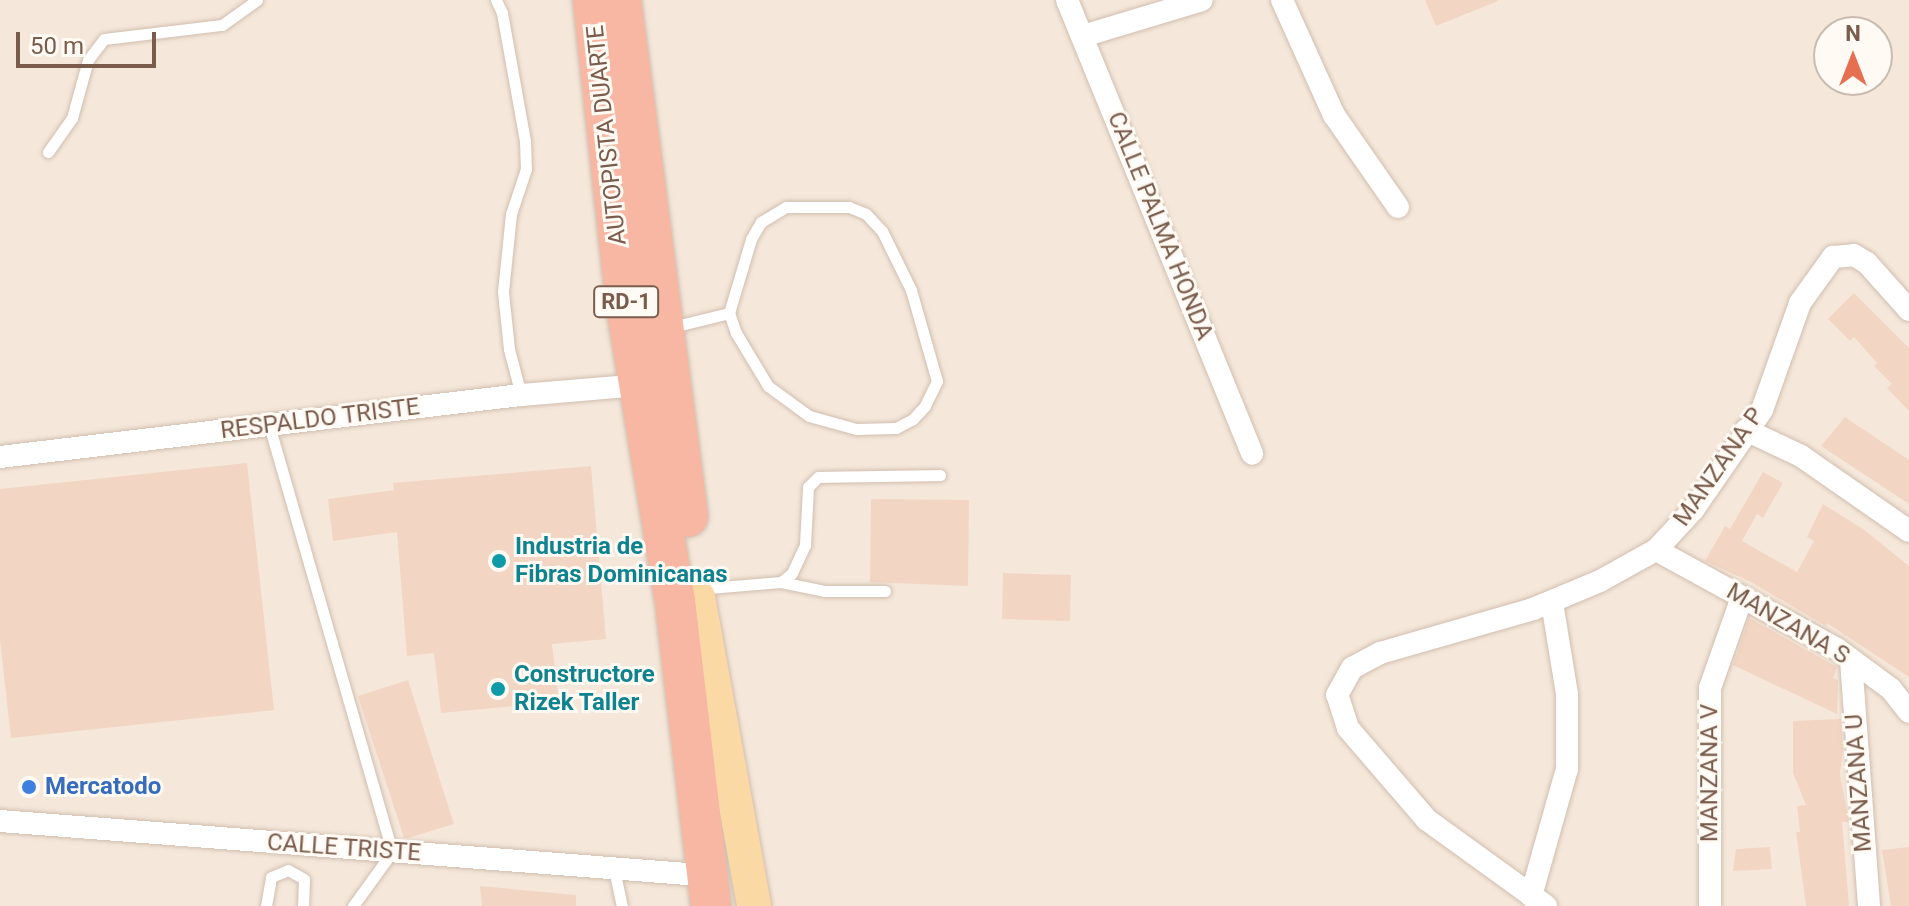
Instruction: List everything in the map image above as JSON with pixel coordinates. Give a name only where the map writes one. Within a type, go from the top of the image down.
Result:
[{"type":"highway","name":"AUTOPISTA DUARTE","points":[[593,0],[627,311],[640,385],[690,596]]},
{"type":"highway","name":"AUTOPISTA DUARTE","points":[[621,0],[664,329],[690,596]]},
{"type":"highway","name":"RD-1","points":[[690,596],[711,906]]},
{"type":"highway","name":"RD-1","points":[[690,596],[734,906]]},
{"type":"main road","points":[[690,596],[690,890]]},
{"type":"main road","points":[[690,596],[754,906]]},
{"type":"street","name":"CALLE PALMA HONDA","points":[[1067,0],[1252,454]]},
{"type":"street","points":[[1083,36],[1202,0]]},
{"type":"street","points":[[1282,0],[1334,115],[1398,207]]},
{"type":"street","name":"MANZANA P","points":[[1539,901],[1427,820],[1342,717],[1337,695],[1352,668],[1380,653],[1552,602],[1656,550],[1693,510],[1762,410],[1800,303],[1833,257],[1854,255],[1867,263],[1909,310]]},
{"type":"street","name":"RESPALDO TRISTE","points":[[0,457],[521,395],[640,385]]},
{"type":"street","points":[[1746,430],[1801,456],[1909,531]]},
{"type":"street","name":"MANZANA S","points":[[1656,550],[1851,660],[1891,689],[1909,712]]},
{"type":"street","name":"MANZANA V","points":[[1710,906],[1710,688],[1742,597]]},
{"type":"street","points":[[1539,901],[1567,769],[1567,694],[1552,602]]},
{"type":"street","name":"MANZANA U","points":[[1851,660],[1869,906]]},
{"type":"street","name":"CALLE TRISTE","points":[[0,821],[614,869],[690,890]]},
{"type":"lane","points":[[48,152],[72,118],[88,60],[104,39],[222,25],[257,0]]},
{"type":"lane","points":[[496,0],[502,13],[525,141],[526,169],[511,214],[503,292],[509,349],[521,395]]},
{"type":"lane","points":[[786,207],[849,207],[866,214],[882,231],[911,290],[937,381],[925,406],[913,419],[896,428],[856,429],[829,424],[809,416],[768,386],[736,333],[729,313],[751,239],[761,222],[786,207]]},
{"type":"lane","points":[[664,329],[729,313]]},
{"type":"lane","points":[[269,425],[392,852],[353,906]]},
{"type":"lane","points":[[781,582],[792,573],[805,545],[808,487],[818,477],[940,475]]},
{"type":"lane","points":[[690,596],[781,582],[825,591],[885,591]]},
{"type":"lane","points":[[614,869],[622,906]]},
{"type":"lane","points":[[266,906],[271,877],[288,870],[304,879],[303,906]]},
{"type":"shaded area","points":[[0,0],[1909,0],[1909,906],[0,906]]},
{"type":"building","points":[[1425,0],[1497,0],[1498,1],[1436,26]]},
{"type":"building","points":[[1854,293],[1909,348],[1909,411],[1887,388],[1892,384],[1874,366],[1877,363],[1854,337],[1850,341],[1828,319]]},
{"type":"building","points":[[1845,417],[1909,460],[1909,504],[1821,446]]},
{"type":"building","points":[[247,463],[274,710],[11,738],[0,640],[0,489]]},
{"type":"building","name":"Industria de Fibras Dominicanas","points":[[591,466],[606,639],[552,644],[559,702],[441,713],[434,653],[407,656],[397,532],[333,541],[328,499],[394,490],[393,483]]},
{"type":"building","points":[[1763,472],[1783,483],[1763,518],[1757,514],[1742,541],[1797,572],[1814,541],[1807,537],[1823,504],[1863,529],[1909,566],[1909,677],[1827,623],[1826,626],[1751,582],[1705,561],[1725,526],[1730,529]]},
{"type":"building","points":[[871,499],[969,500],[968,586],[870,582]]},
{"type":"building","points":[[1003,573],[1071,575],[1070,621],[1002,619]]},
{"type":"building","points":[[1749,618],[1837,667],[1833,678],[1838,680],[1837,714],[1733,665]]},
{"type":"building","points":[[408,680],[454,824],[404,838],[358,696]]},
{"type":"building","points":[[1841,719],[1843,749],[1840,774],[1849,822],[1842,822],[1849,906],[1806,906],[1796,832],[1800,832],[1797,806],[1806,805],[1793,773],[1793,721]]},
{"type":"building","points":[[1770,847],[1772,869],[1733,871],[1736,849]]},
{"type":"building","points":[[1909,847],[1909,906],[1891,906],[1882,850]]},
{"type":"building","points":[[480,886],[576,895],[576,906],[482,906]]},
{"type":"place","name":"Industria de Fibras Dominicanas","points":[[499,561]]},
{"type":"place","name":"Constructore Rizek Taller","points":[[498,689]]},
{"type":"place","name":"Mercatodo","points":[[29,787]]}]
